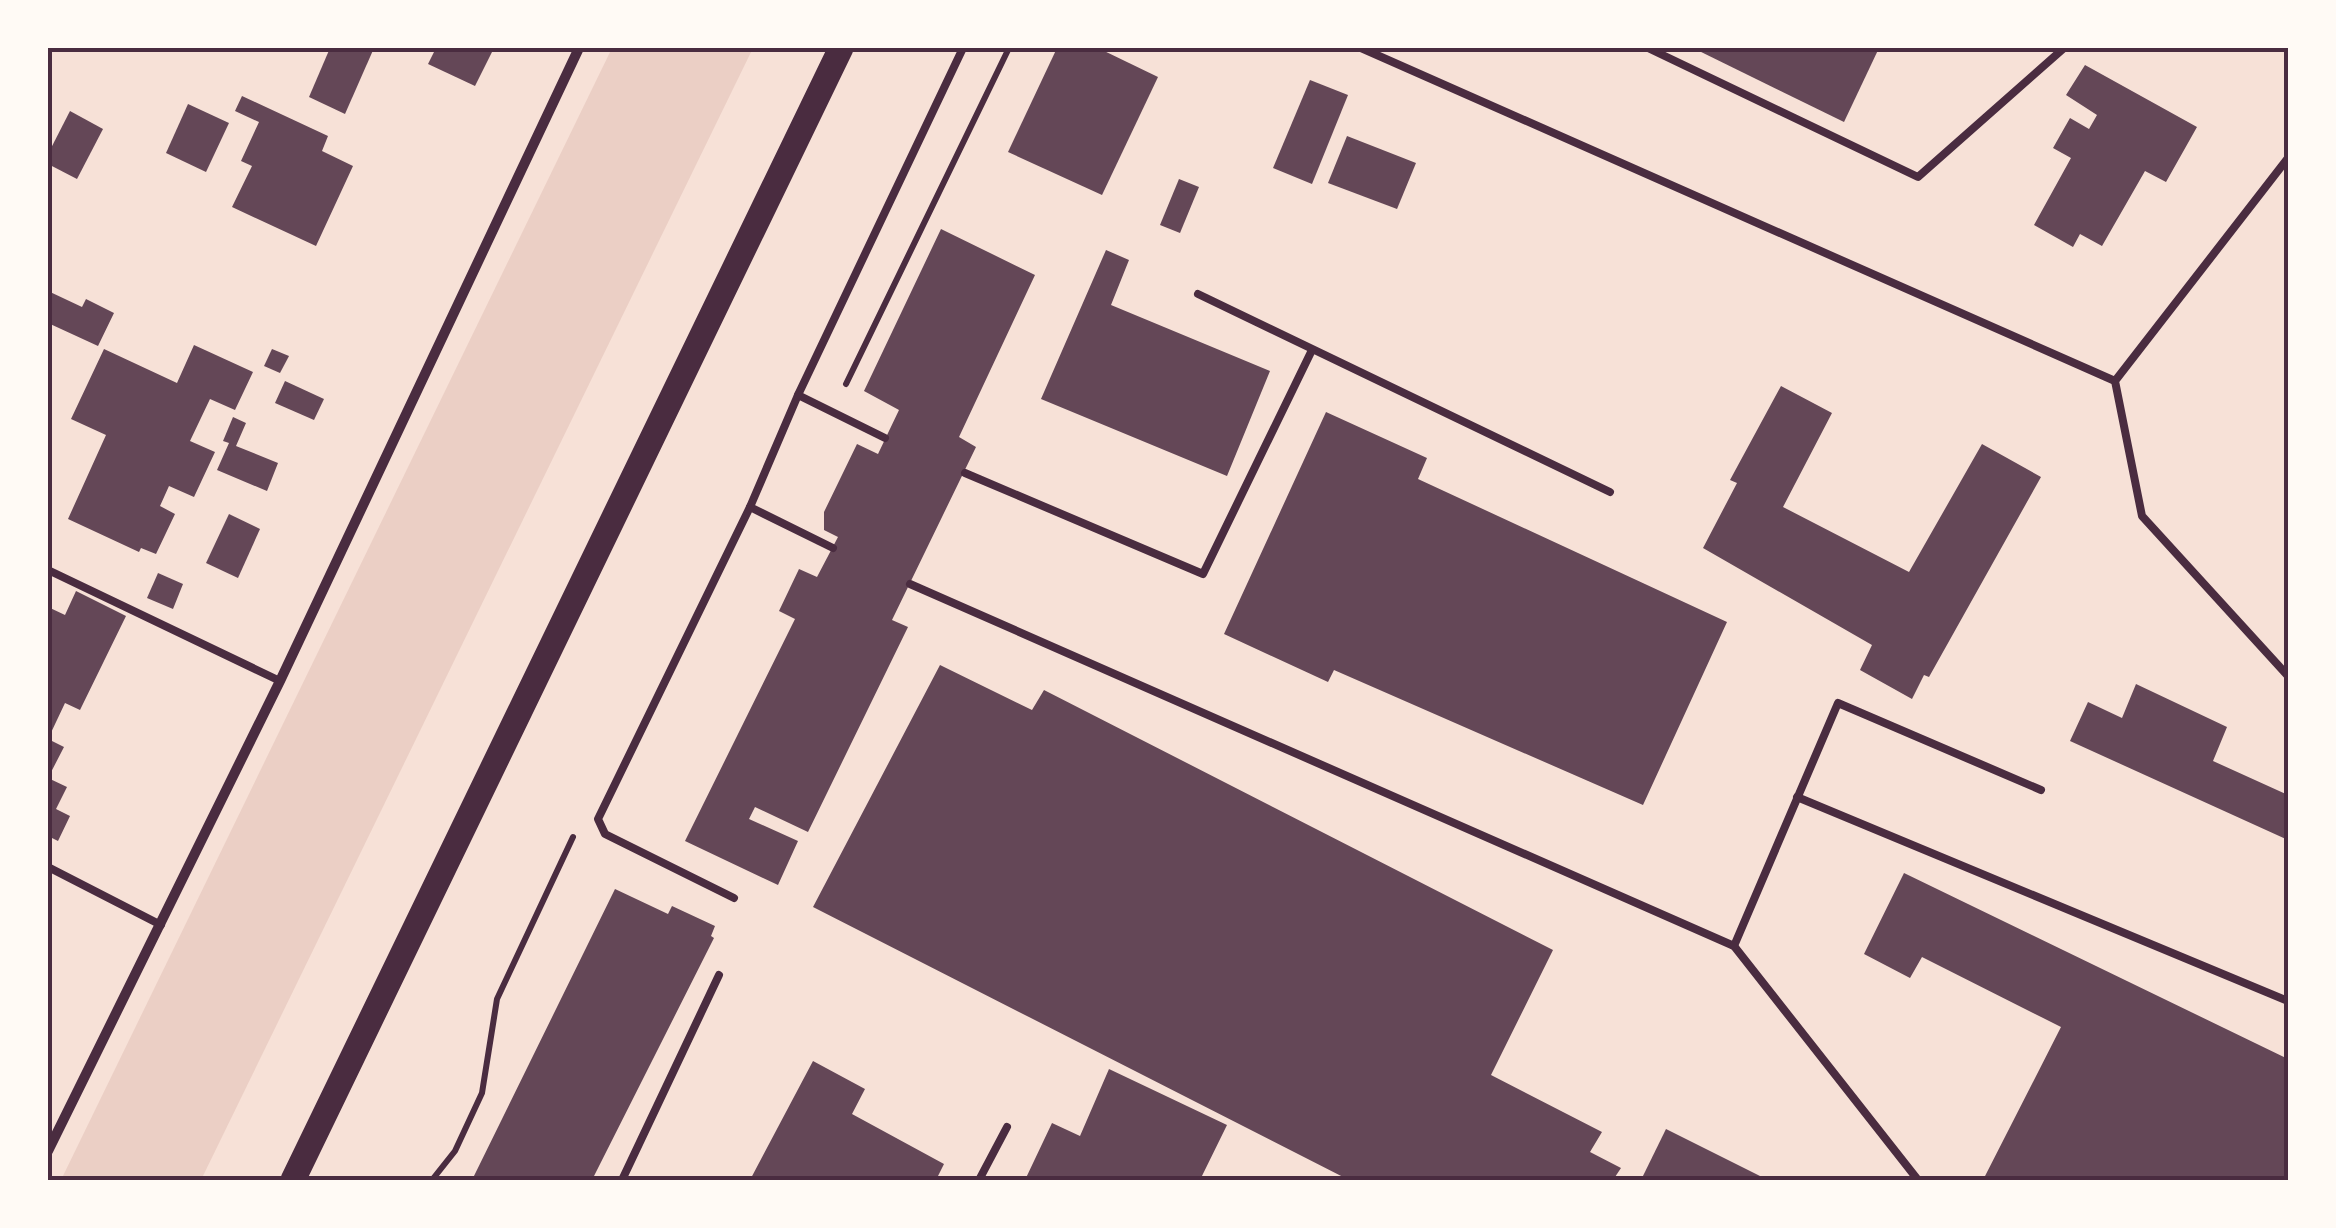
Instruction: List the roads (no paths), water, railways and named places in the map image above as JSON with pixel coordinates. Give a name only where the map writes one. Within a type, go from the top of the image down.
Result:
[{"type":"main road","points":[[293,1180],[841,48]]},
{"type":"street","points":[[49,1145],[280,681],[579,48]]},
{"type":"lane","points":[[734,898],[604,834],[598,819],[750,507],[798,395],[963,48]]},
{"type":"lane","points":[[1361,48],[2115,380]]},
{"type":"lane","points":[[1648,48],[1918,177],[2064,48]]},
{"type":"lane","points":[[2288,158],[2115,380],[2142,516],[2288,676]]},
{"type":"lane","points":[[1198,294],[1610,492]]},
{"type":"lane","points":[[965,473],[1203,574],[1312,350]]},
{"type":"lane","points":[[798,395],[886,438]]},
{"type":"lane","points":[[750,507],[833,548]]},
{"type":"lane","points":[[48,570],[280,681]]},
{"type":"lane","points":[[910,584],[1734,946],[1918,1180]]},
{"type":"lane","points":[[1734,946],[1838,703],[2042,790]]},
{"type":"lane","points":[[1797,798],[2288,1000]]},
{"type":"lane","points":[[48,867],[161,925]]},
{"type":"lane","points":[[622,1180],[719,974]]},
{"type":"lane","points":[[979,1180],[1007,1127]]}]
